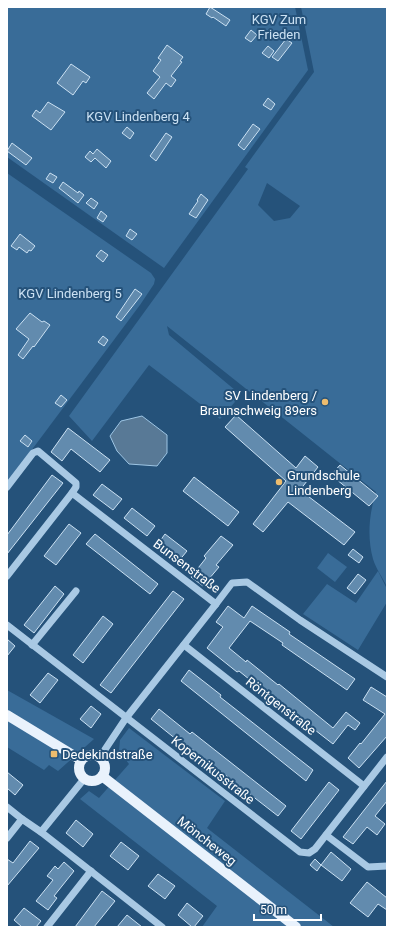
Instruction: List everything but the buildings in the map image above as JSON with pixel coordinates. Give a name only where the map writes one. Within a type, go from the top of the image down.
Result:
[{"type":"main road","points":[[7,715],[81,760]]},
{"type":"main road","points":[[92,754],[100,757],[104,761],[105,766],[105,771],[102,776],[94,781],[84,779],[78,770],[78,765],[81,760],[92,754]]},
{"type":"main road","name":"Möncheweg","points":[[102,776],[296,927]]},
{"type":"street","points":[[7,486],[33,453],[38,451],[76,483],[76,487],[72,493],[7,576]]},
{"type":"street","name":"Bunsenstraße","points":[[72,493],[216,604],[232,583],[247,582],[300,620],[387,677]]},
{"type":"street","points":[[32,645],[76,591]]},
{"type":"street","points":[[100,757],[126,718],[216,604]]},
{"type":"street","name":"Kopernikusstraße","points":[[7,625],[300,852],[309,853],[315,849],[387,756]]},
{"type":"street","name":"Röntgenstraße","points":[[184,645],[364,786]]},
{"type":"street","points":[[41,832],[84,779]]},
{"type":"street","points":[[7,807],[91,871],[159,926]]},
{"type":"street","points":[[7,838],[22,819]]},
{"type":"street","points":[[326,836],[368,867],[387,866]]},
{"type":"street","points":[[47,927],[91,871]]},
{"type":"green space","name":"KGV Lindenberg 4","points":[[7,7],[295,7],[308,70],[164,268],[7,157]]},
{"type":"green space","points":[[301,7],[387,7],[387,587],[374,563],[369,534],[370,517],[376,492],[167,326],[169,335],[241,395],[220,419],[149,365],[92,441],[69,416],[248,169],[245,167],[314,72]],"holes":[[[267,183],[300,206],[290,218],[274,221],[258,205]]]},
{"type":"green space","name":"KGV Lindenberg 5","points":[[7,173],[151,273],[155,279],[154,284],[140,305],[7,483]]},
{"type":"green space","points":[[328,553],[347,567],[335,582],[317,568]]},
{"type":"green space","points":[[378,571],[386,587],[387,602],[358,650],[303,614],[327,584],[356,603]]},
{"type":"green space","points":[[7,690],[94,739],[58,771],[49,765],[44,770],[7,747]]},
{"type":"green space","points":[[129,728],[225,801],[207,828],[334,927],[202,927],[217,906],[80,799],[89,791],[99,798],[129,764],[119,751],[120,740]]},
{"type":"shaded area","points":[[142,416],[167,435],[167,453],[157,466],[129,464],[117,451],[110,436],[121,421]]},
{"type":"place","name":"SV Lindenberg / Braunschweig 89ers","points":[[325,402]]},
{"type":"place","name":"Grundschule Lindenberg","points":[[279,482]]},
{"type":"place","name":"Dedekindstraße","points":[[54,754]]},
{"type":"park label","name":"KGV Zum Frieden","points":[[279,26]]}]
